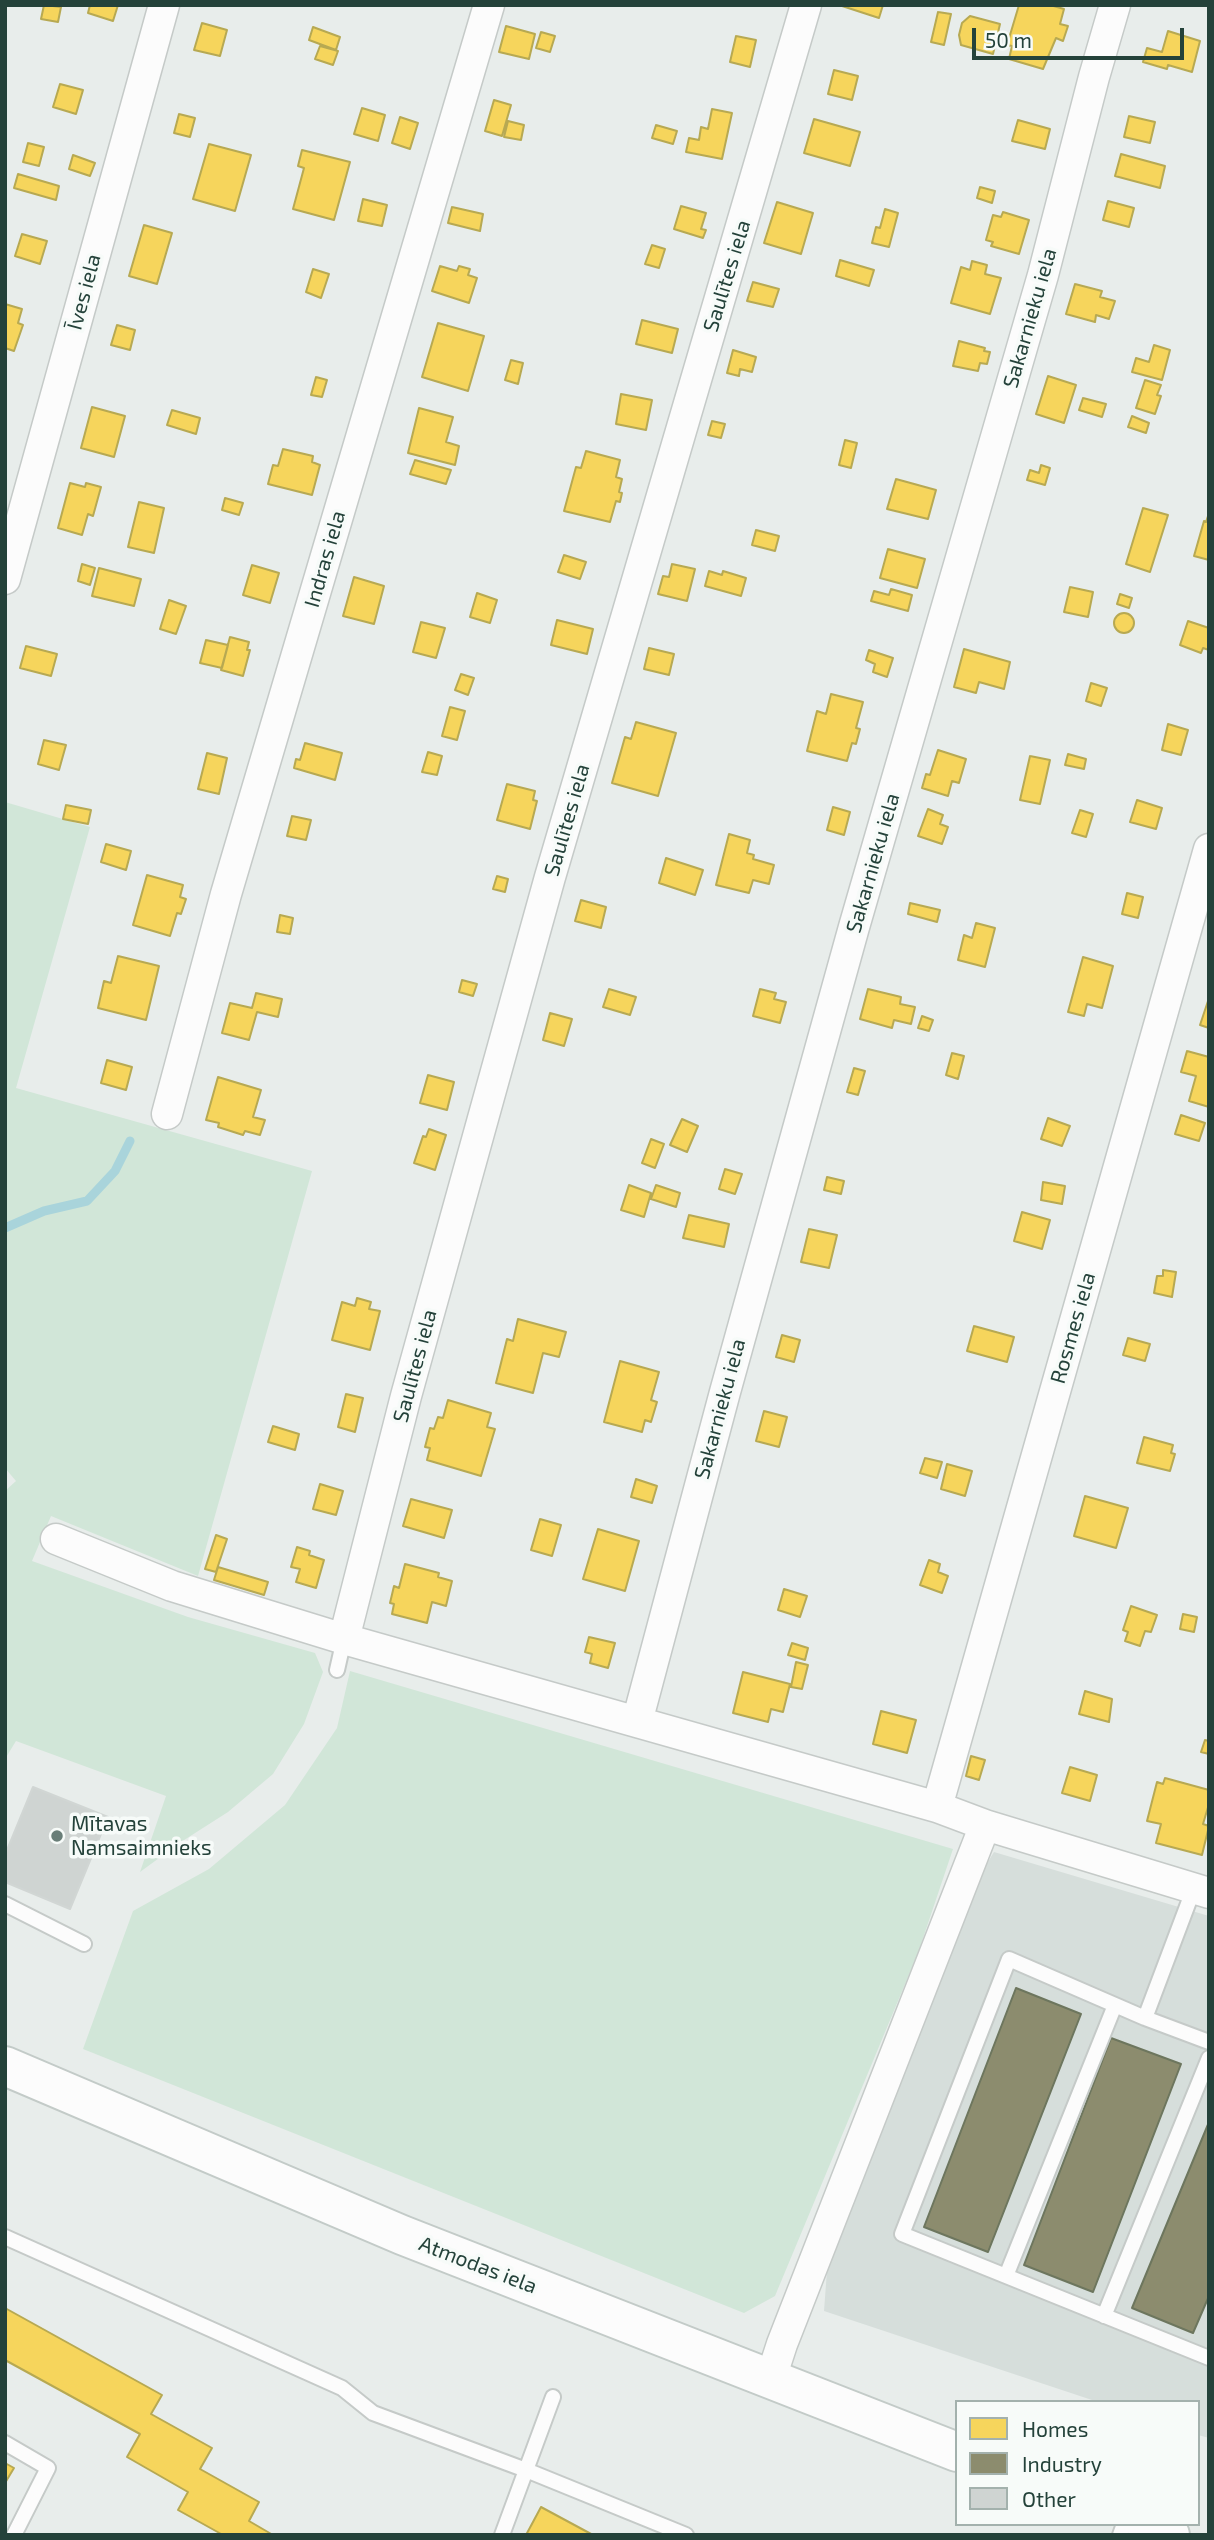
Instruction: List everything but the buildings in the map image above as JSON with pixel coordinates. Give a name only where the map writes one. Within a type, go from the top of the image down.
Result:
[{"type":"main road","name":"Atmodas iela","points":[[5,2066],[402,2235],[955,2451]]},
{"type":"main road","points":[[1150,2526],[1170,2535]]},
{"type":"street","name":"Īves iela","points":[[5,579],[164,5]]},
{"type":"street","name":"Indras iela","points":[[167,1114],[226,894],[489,5]]},
{"type":"street","name":"Saulītes iela","points":[[344,1639],[406,1396],[550,877],[806,5]]},
{"type":"street","name":"Sakarnieku iela","points":[[637,1722],[839,980],[1043,275],[1115,5]]},
{"type":"street","name":"Rosmes iela","points":[[937,1807],[1209,849]]},
{"type":"street","points":[[56,1539],[172,1586],[344,1639],[937,1807],[985,1825],[1201,1890]]},
{"type":"street","points":[[770,2381],[782,2344],[985,1825]]},
{"type":"lane","points":[[337,1670],[344,1639]]},
{"type":"lane","points":[[1145,2018],[1201,1890]]},
{"type":"lane","points":[[5,1904],[84,1944]]},
{"type":"lane","points":[[1209,2042],[1145,2018],[1009,1959],[902,2234],[1209,2358]]},
{"type":"lane","points":[[1006,2276],[1115,2005]]},
{"type":"lane","points":[[1104,2316],[1209,2058]]},
{"type":"lane","points":[[5,2237],[342,2388],[373,2413],[526,2470],[686,2535]]},
{"type":"lane","points":[[502,2535],[553,2397]]},
{"type":"lane","points":[[5,2443],[48,2468],[14,2535]]},
{"type":"shaded area","points":[[994,1852],[1209,1916],[1209,2438],[1200,2436],[1200,2400],[1092,2400],[824,2311],[830,2230],[967,1896]]},
{"type":"green space","points":[[5,802],[90,827],[16,1088],[312,1171],[198,1576],[51,1516],[32,1561],[188,1617],[315,1653],[323,1672],[304,1724],[273,1774],[228,1812],[140,1872],[166,1796],[16,1741],[5,1759],[5,1491],[16,1481],[5,1468]]},
{"type":"green space","points":[[350,1671],[953,1849],[918,1953],[775,2296],[744,2313],[83,2049],[133,1911],[209,1869],[285,1805],[337,1728]]},
{"type":"waterway","points":[[5,1228],[44,1211],[87,1201],[115,1171],[130,1141]]},
{"type":"place","name":"Mītavas Namsaimnieks","points":[[57,1836]]}]
